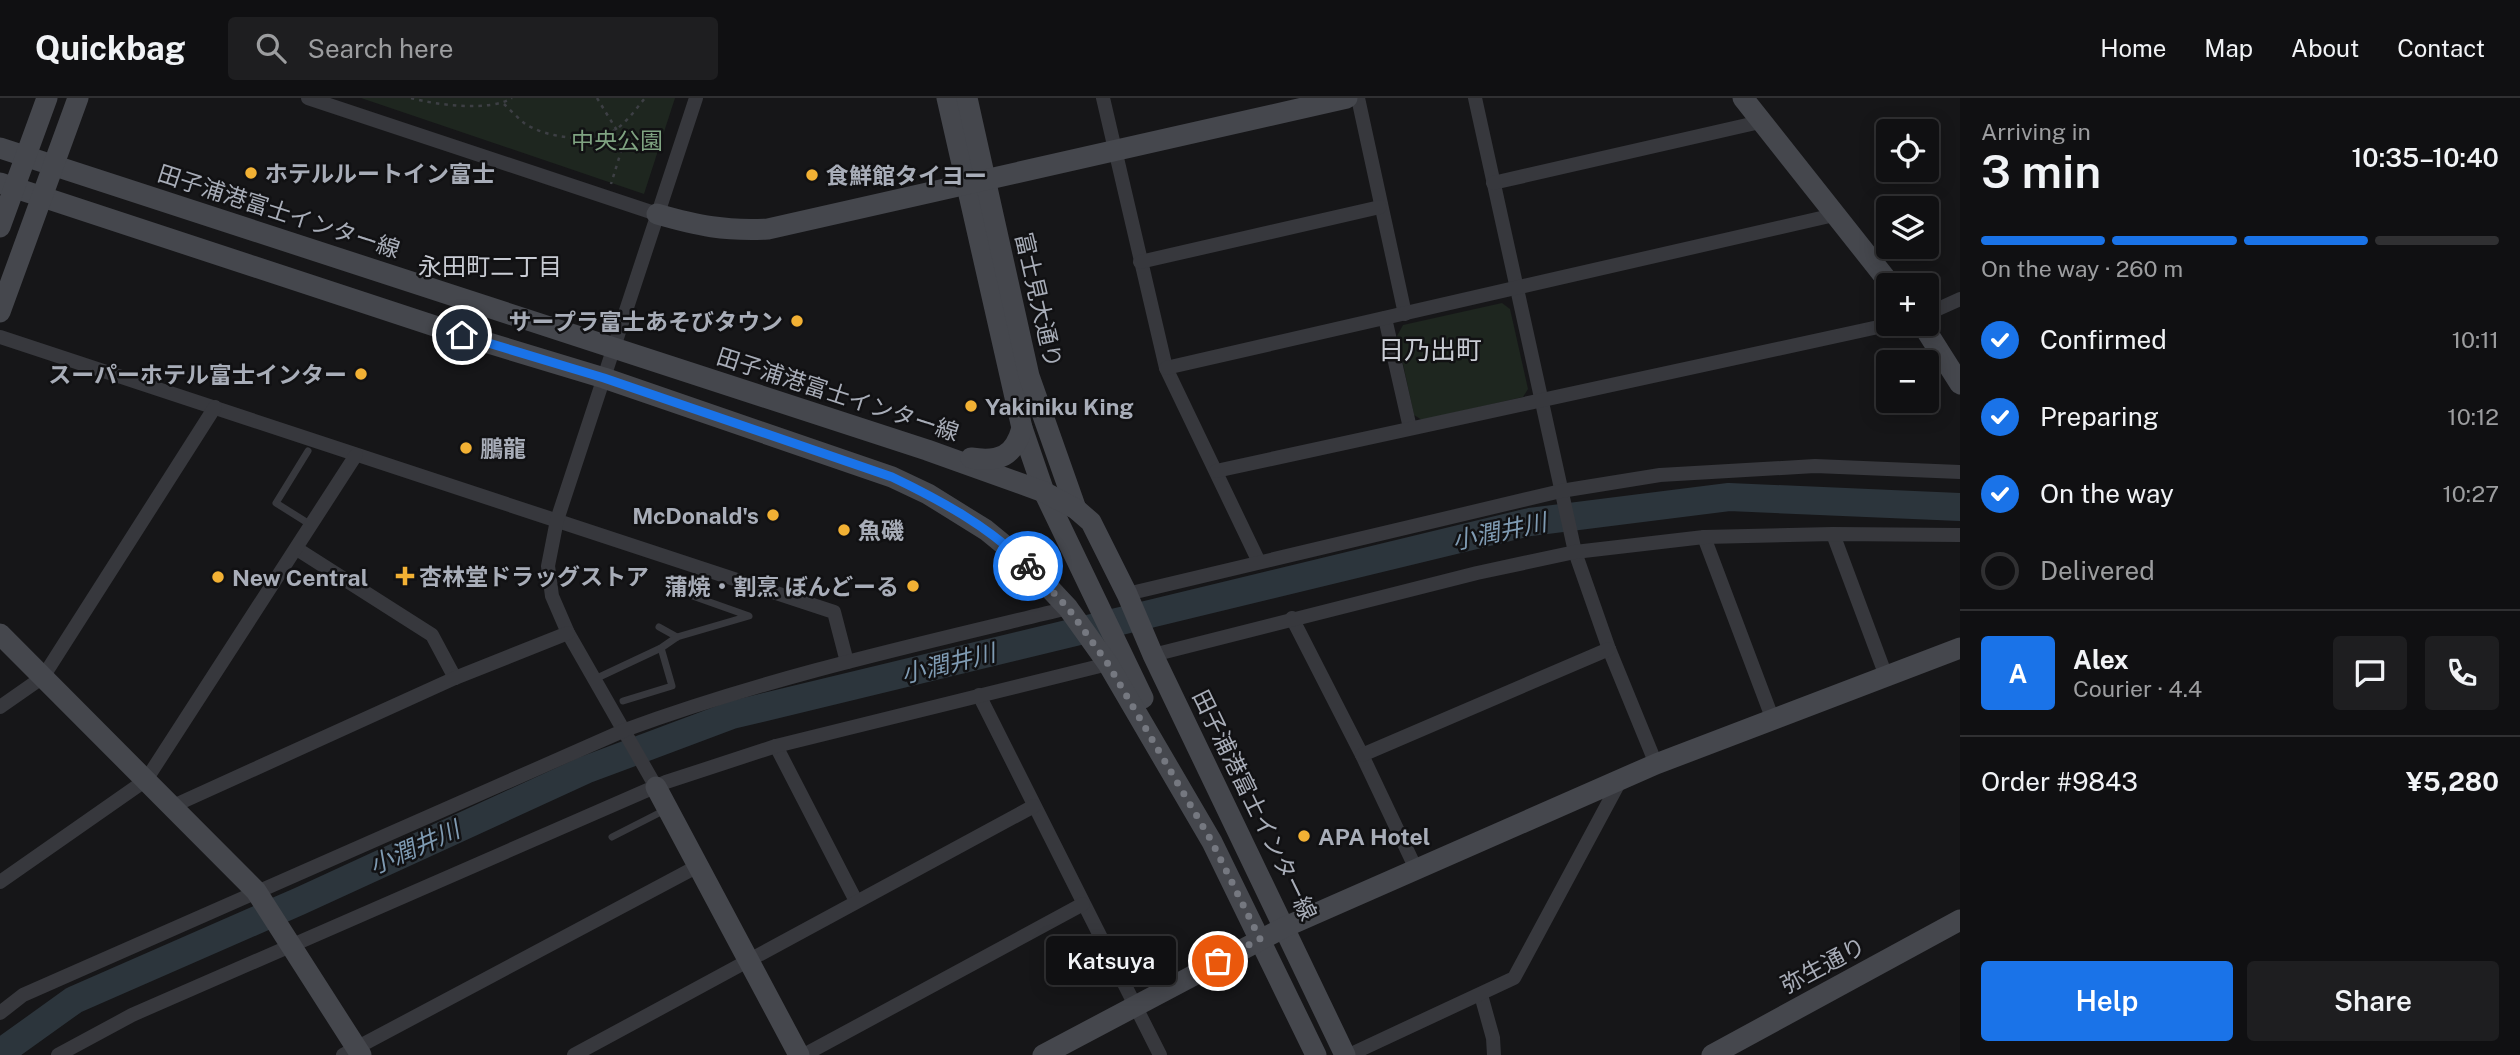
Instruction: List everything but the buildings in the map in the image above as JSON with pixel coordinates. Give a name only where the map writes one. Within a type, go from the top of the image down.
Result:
[{"type":"street","points":[[0,227],[7,186],[26,156],[47,98]]},
{"type":"street","points":[[0,313],[78,98]]},
{"type":"street","points":[[309,98],[657,214],[702,227],[735,230],[768,229],[1347,98]]},
{"type":"street","points":[[696,98],[557,520],[548,566],[552,596],[568,633],[625,730],[799,1055]]},
{"type":"street","name":"富士見大通り","points":[[947,98],[976,182],[1029,376],[1076,509]]},
{"type":"street","name":"富士見大通り","points":[[967,98],[976,182],[1022,428],[1044,492],[1212,842]]},
{"type":"street","points":[[1103,98],[1167,368],[1259,562]]},
{"type":"street","points":[[1358,98],[1405,314]]},
{"type":"street","points":[[1475,98],[1574,547],[1609,649],[1656,764]]},
{"type":"street","points":[[1743,98],[1881,273]]},
{"type":"street","points":[[1493,183],[1760,122]]},
{"type":"street","name":"田子浦港富士インター線","points":[[0,148],[927,450],[1044,492],[1076,509],[1091,522],[1127,594],[1153,655],[1347,1055]]},
{"type":"street","points":[[7,186],[449,331],[604,378],[892,477],[928,494],[986,530],[1025,562],[1068,608],[1108,664],[1212,842],[1316,1055]]},
{"type":"street","points":[[1140,262],[1380,206]]},
{"type":"street","points":[[1167,368],[1834,215]]},
{"type":"street","points":[[1939,309],[1960,299]]},
{"type":"street","points":[[1385,318],[1410,428]]},
{"type":"street","points":[[1216,471],[1876,327]]},
{"type":"street","points":[[1930,336],[1960,384]]},
{"type":"street","points":[[0,337],[834,612],[847,662]]},
{"type":"street","points":[[0,706],[43,677],[215,407]]},
{"type":"street","points":[[927,450],[991,461],[1013,448],[1022,428]]},
{"type":"street","points":[[0,882],[146,780],[356,454]]},
{"type":"street","points":[[1127,594],[1259,562],[1660,475],[1815,466],[1960,472]]},
{"type":"street","points":[[1153,655],[1574,547],[1704,537],[1833,534],[1960,536]]},
{"type":"street","points":[[1833,534],[1886,676]]},
{"type":"street","points":[[1704,537],[1773,720]]},
{"type":"street","points":[[297,549],[432,635],[455,678]]},
{"type":"street","points":[[0,1013],[23,995],[260,896],[625,730],[701,702],[847,662],[1068,608]]},
{"type":"street","points":[[1292,618],[1416,869]]},
{"type":"street","points":[[173,806],[455,678],[568,633]]},
{"type":"street","points":[[0,634],[260,896],[289,940],[354,1053],[698,866]]},
{"type":"street","points":[[1043,1055],[1285,927],[1656,764],[1960,648]]},
{"type":"street","points":[[1362,755],[1609,649]]},
{"type":"street","points":[[58,1055],[84,1049],[132,1015],[289,940],[656,787],[775,746],[1108,664]]},
{"type":"street","points":[[979,695],[1160,1055]]},
{"type":"street","points":[[775,746],[856,901]]},
{"type":"street","points":[[1347,1055],[1514,978],[1620,780]]},
{"type":"street","points":[[574,1055],[1034,806]]},
{"type":"street","points":[[804,1055],[1083,904]]},
{"type":"street","name":"弥生通り","points":[[1712,1055],[1959,922]]},
{"type":"street","points":[[1481,995],[1493,1038],[1494,1055]]},
{"type":"lane","points":[[308,451],[276,503],[311,526]]},
{"type":"lane","points":[[595,679],[661,648],[677,637],[748,616],[670,588]]},
{"type":"lane","points":[[659,627],[677,637]]},
{"type":"lane","points":[[623,702],[672,686],[661,648]]},
{"type":"lane","points":[[612,837],[668,809]]},
{"type":"path","points":[[411,98],[461,106],[503,104],[512,98]]},
{"type":"path","points":[[597,98],[624,142],[607,197]]},
{"type":"path","points":[[503,104],[526,124],[560,136],[601,137],[616,130],[646,98]]},
{"type":"green space","name":"中央公園","points":[[361,98],[675,98],[644,194]]},
{"type":"green space","points":[[1502,303],[1510,309],[1528,389],[1523,397],[1422,420],[1414,415],[1397,336],[1403,325]]},
{"type":"waterway","name":"小潤井川","points":[[0,1053],[74,1000],[300,901],[585,770],[732,715],[1530,522],[1729,497],[1960,507]]},
{"type":"way so far","points":[[1028,566],[1068,608],[1108,664],[1212,842],[1260,939],[1218,961]]},
{"type":"place","name":"ホテルルートイン富士","points":[[251,173]]},
{"type":"place","name":"食鮮館タイヨー","points":[[812,175]]},
{"type":"place","name":"サープラ富士あそびタウン","points":[[797,321]]},
{"type":"place","name":"スーパーホテル富士インター","points":[[361,374]]},
{"type":"place","name":"Yakiniku King","points":[[971,406]]},
{"type":"place","name":"鵬龍","points":[[466,448]]},
{"type":"place","name":"McDonald's","points":[[773,515]]},
{"type":"place","name":"魚磯","points":[[844,530]]},
{"type":"place","name":"杏林堂ドラッグストア","points":[[405,576]]},
{"type":"place","name":"New Central","points":[[218,577]]},
{"type":"place","name":"蒲焼・割烹 ぼんどーる","points":[[913,586]]},
{"type":"place","name":"APA Hotel","points":[[1304,836]]},
{"type":"place","name":"Katsuya","points":[[1218,961]]},
{"type":"district","name":"永田町二丁目","points":[[490,266]]},
{"type":"district","name":"日乃出町","points":[[1430,349]]},
{"type":"route","points":[[462,335],[604,378],[892,477],[928,494],[986,530],[1028,566]]}]
